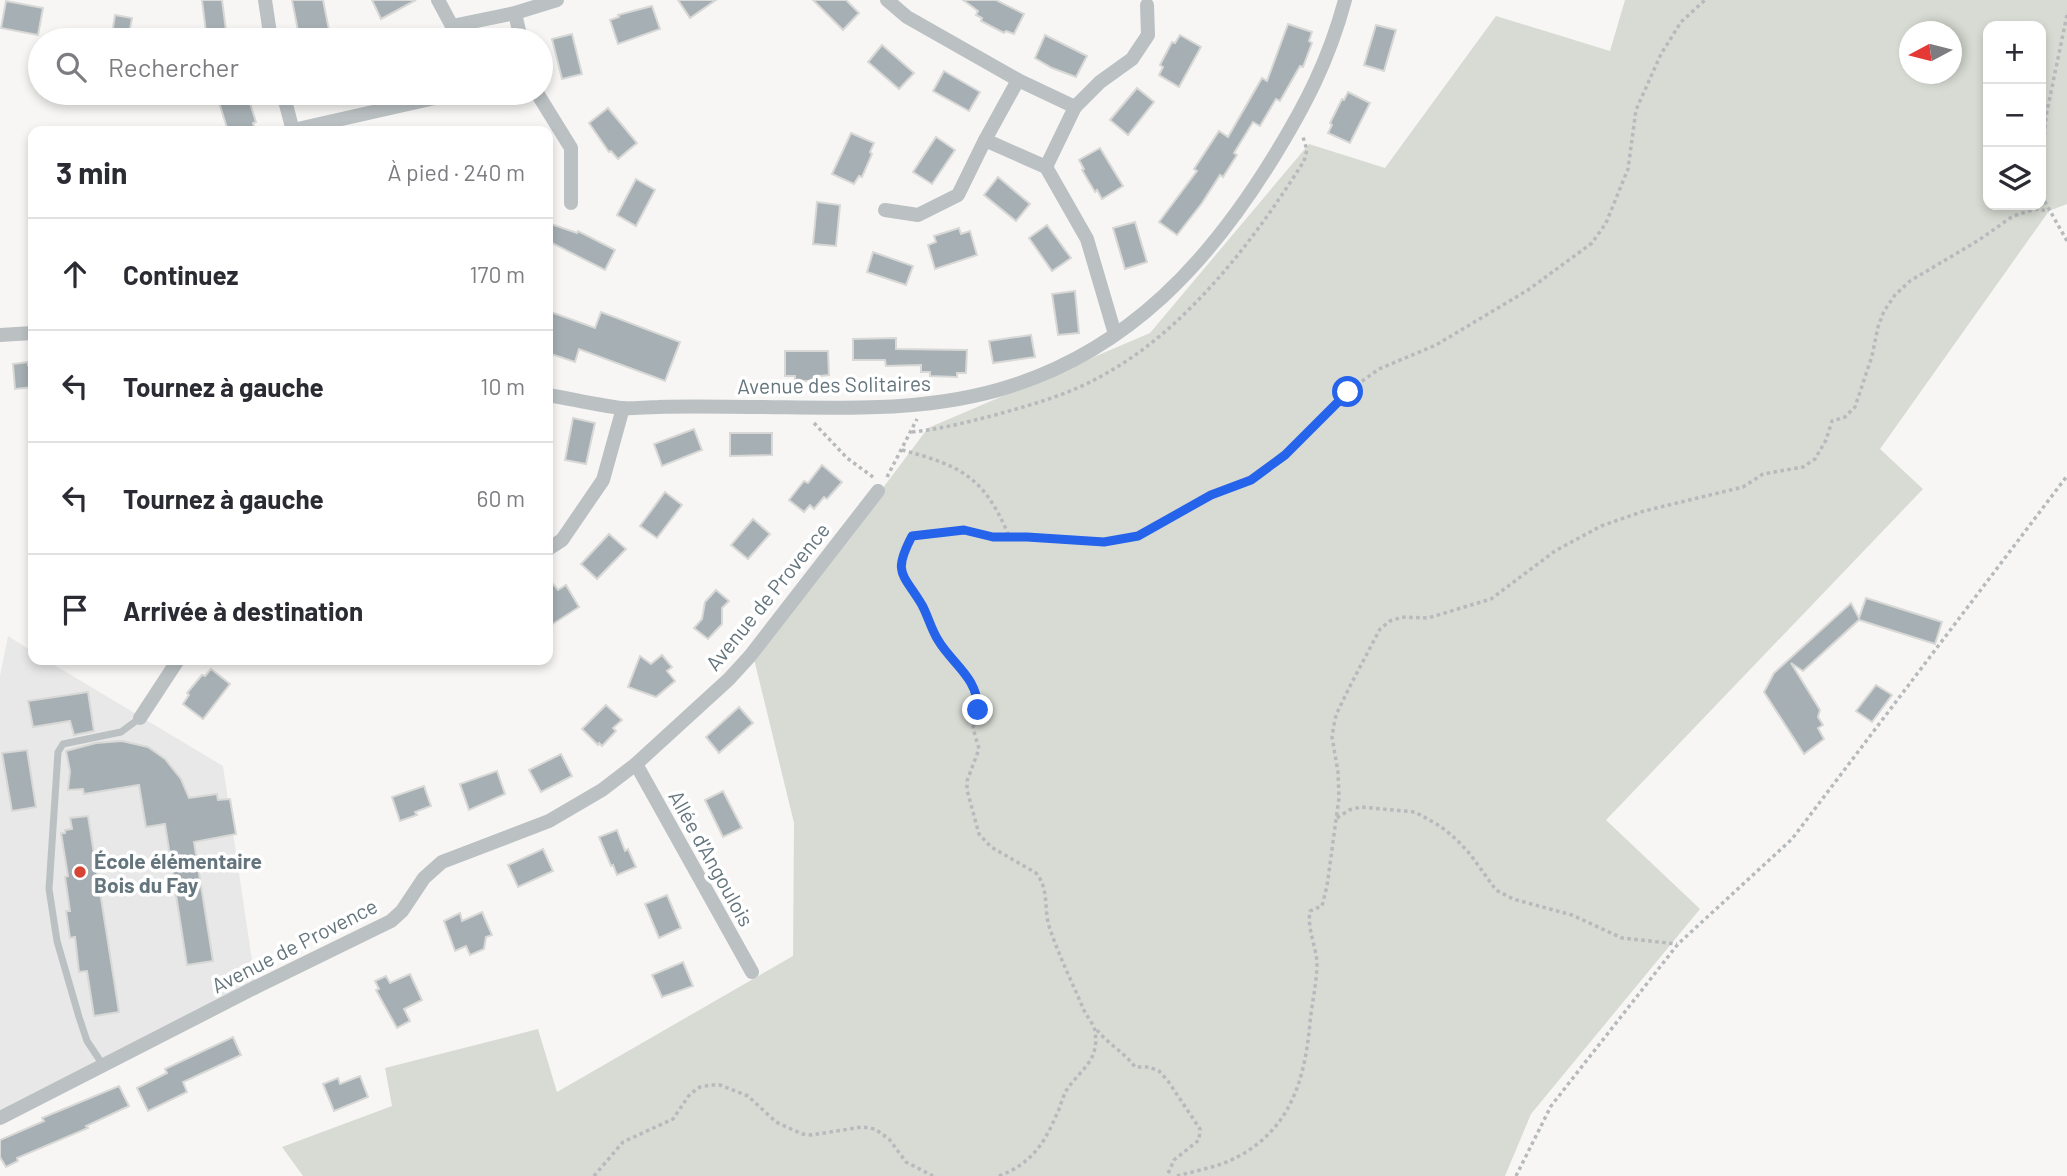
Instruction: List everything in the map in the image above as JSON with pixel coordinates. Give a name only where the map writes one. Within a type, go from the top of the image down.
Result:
[{"type":"street","points":[[265,0],[269,28]]},
{"type":"street","points":[[438,0],[452,28]]},
{"type":"street","points":[[469,28],[557,0]]},
{"type":"street","points":[[887,0],[907,17],[1018,80],[1075,107]]},
{"type":"street","name":"Avenue des Solitaires","points":[[553,396],[623,408],[886,408],[967,398],[1032,378],[1077,358],[1157,304],[1216,242],[1258,183],[1307,102],[1333,40],[1345,0]]},
{"type":"street","points":[[1046,167],[1075,107],[1100,82],[1132,59],[1148,35],[1147,5]]},
{"type":"street","points":[[515,13],[518,28]]},
{"type":"street","points":[[885,210],[918,215],[958,195],[1018,80]]},
{"type":"street","points":[[287,105],[292,126]]},
{"type":"street","points":[[315,126],[405,105]]},
{"type":"street","points":[[544,105],[571,148],[571,203]]},
{"type":"street","points":[[985,139],[1046,167],[1087,239],[1115,334]]},
{"type":"street","points":[[0,335],[28,333]]},
{"type":"street","points":[[553,546],[562,540],[603,480],[623,408]]},
{"type":"street","name":"Avenue de Provence","points":[[0,1118],[256,987],[377,930],[402,911],[424,878],[442,862],[549,821],[602,790],[636,764],[729,679],[750,656],[878,484]]},
{"type":"street","points":[[140,718],[175,665]]},
{"type":"street","name":"Allée d'Angoulois","points":[[636,764],[752,972]]},
{"type":"lane","points":[[104,1066],[87,1041],[79,1017],[57,941],[49,889],[58,752],[63,744],[121,732],[140,718]]},
{"type":"path","points":[[1167,1176],[1174,1160],[1199,1140],[1200,1129],[1181,1098],[1159,1071],[1149,1067],[1135,1067],[1127,1056],[1104,1039],[1095,1028],[1083,1009],[1049,926],[1045,892],[1040,878],[991,847],[979,834],[967,790],[967,781],[979,749],[973,728],[978,701],[964,671],[937,639],[921,604],[901,572],[902,555],[912,536],[955,530],[993,537],[1114,542],[1138,536],[1211,495],[1251,480],[1285,455],[1348,392],[1379,369],[1436,345],[1528,289],[1592,243],[1606,223],[1628,169],[1636,110],[1661,54],[1681,22],[1706,0]]},
{"type":"path","points":[[2067,15],[2046,116],[2042,194],[2067,241]]},
{"type":"path","points":[[1177,1176],[1228,1161],[1248,1150],[1276,1125],[1296,1093],[1307,1056],[1316,982],[1317,961],[1309,921],[1310,911],[1319,909],[1324,900],[1337,818],[1339,772],[1332,737],[1336,715],[1380,629],[1390,621],[1402,617],[1428,618],[1491,599],[1555,551],[1601,526],[1644,511],[1742,486],[1763,474],[1803,467],[1815,459],[1826,440],[1832,421],[1846,417],[1855,407],[1872,356],[1878,327],[1884,311],[1895,295],[1910,281],[1979,240],[2013,216],[2036,209],[2049,211]]},
{"type":"path","points":[[795,407],[878,484],[912,432]]},
{"type":"path","points":[[902,450],[942,460],[963,472],[984,491],[998,510],[1009,536]]},
{"type":"path","points":[[1516,1176],[1551,1106],[1678,944],[1792,839],[2067,476]]},
{"type":"path","points":[[1337,818],[1349,810],[1361,807],[1415,812],[1456,839],[1496,890],[1513,899],[1556,910],[1622,938],[1678,944]]},
{"type":"path","points":[[999,1176],[1018,1168],[1035,1153],[1049,1131],[1065,1093],[1090,1061],[1095,1048],[1095,1028]]},
{"type":"path","points":[[594,1176],[624,1142],[673,1119],[690,1094],[711,1084],[748,1096],[776,1122],[802,1134],[811,1135],[862,1126],[874,1129],[889,1139],[906,1162],[933,1176]]},
{"type":"shaded area","points":[[1625,0],[2067,0],[2067,204],[2049,211],[1880,449],[1923,489],[1606,820],[1700,909],[1531,1114],[1505,1176],[303,1176],[282,1147],[392,1106],[385,1068],[538,1029],[557,1092],[793,956],[794,823],[754,659],[928,428],[1150,333],[1309,144],[1385,168],[1496,16],[1610,51]]},
{"type":"shaded area","name":"École élémentaire Bois du Fay","points":[[8,636],[28,649],[28,665],[54,665],[223,766],[256,987],[0,1112],[0,676]]},
{"type":"building","points":[[202,0],[222,0],[226,28],[206,28]]},
{"type":"building","points":[[292,0],[323,0],[329,28],[297,28]]},
{"type":"building","points":[[372,0],[416,0],[381,19]]},
{"type":"building","points":[[678,0],[716,0],[690,18]]},
{"type":"building","points":[[813,0],[846,0],[859,13],[843,30]]},
{"type":"building","points":[[963,0],[996,0],[1024,14],[1014,34],[1006,31],[1004,33],[981,21],[982,18],[976,15],[978,11]]},
{"type":"building","points":[[6,1],[43,8],[39,28],[28,28],[28,33],[1,28]]},
{"type":"building","points":[[652,6],[660,29],[618,44],[610,20],[619,17],[618,15]]},
{"type":"building","points":[[115,15],[132,18],[130,28],[113,28]]},
{"type":"building","points":[[1288,24],[1312,32],[1309,41],[1312,43],[1303,67],[1300,66],[1280,101],[1276,99],[1260,126],[1253,122],[1223,177],[1220,175],[1177,235],[1159,222],[1197,171],[1194,169],[1219,131],[1228,137],[1262,78],[1267,81]]},
{"type":"building","points":[[1376,25],[1396,30],[1384,71],[1364,65]]},
{"type":"building","points":[[572,34],[582,74],[562,79],[553,39]]},
{"type":"building","points":[[1045,35],[1087,56],[1076,77],[1035,58]]},
{"type":"building","points":[[1180,35],[1201,47],[1179,87],[1159,75],[1163,67],[1160,65],[1172,42],[1175,43]]},
{"type":"building","points":[[882,45],[914,73],[899,89],[868,62]]},
{"type":"building","points":[[944,71],[980,92],[969,111],[933,91]]},
{"type":"building","points":[[1137,88],[1154,102],[1128,135],[1110,120]]},
{"type":"building","points":[[1348,92],[1370,103],[1350,143],[1328,133],[1332,125],[1330,123]]},
{"type":"building","points":[[220,105],[251,105],[256,122],[253,123],[254,126],[226,126]]},
{"type":"building","points":[[608,108],[637,143],[618,159],[609,152],[589,123]]},
{"type":"building","points":[[851,133],[874,143],[862,177],[859,176],[854,184],[832,174]]},
{"type":"building","points":[[936,137],[955,150],[932,184],[913,172]]},
{"type":"building","points":[[1100,148],[1123,186],[1102,199],[1082,170],[1084,169],[1079,160]]},
{"type":"building","points":[[998,177],[1030,204],[1016,221],[984,195]]},
{"type":"building","points":[[636,179],[655,190],[636,226],[617,215]]},
{"type":"building","points":[[817,202],[840,205],[836,246],[813,244]]},
{"type":"building","points":[[1135,222],[1147,262],[1125,269],[1113,228]]},
{"type":"building","points":[[553,225],[577,233],[578,231],[615,250],[605,270],[553,244]]},
{"type":"building","points":[[1047,225],[1071,258],[1052,271],[1029,238]]},
{"type":"building","points":[[959,228],[961,234],[970,231],[977,255],[935,269],[928,245],[936,242],[934,236]]},
{"type":"building","points":[[873,252],[913,266],[906,285],[867,272]]},
{"type":"building","points":[[1075,291],[1079,333],[1058,335],[1052,294]]},
{"type":"building","points":[[601,312],[680,342],[665,381],[579,349],[575,362],[553,355],[553,313],[595,328]]},
{"type":"building","points":[[1031,335],[1035,357],[993,363],[989,341]]},
{"type":"building","points":[[896,338],[896,349],[967,350],[966,373],[957,373],[957,377],[930,376],[930,372],[921,372],[921,365],[886,366],[885,360],[853,360],[853,339]]},
{"type":"building","points":[[785,351],[828,351],[829,375],[820,376],[820,381],[795,381],[795,376],[785,376]]},
{"type":"building","points":[[28,362],[28,388],[15,389],[13,364]]},
{"type":"building","points":[[573,418],[595,423],[586,464],[565,460]]},
{"type":"building","points":[[694,429],[702,450],[662,466],[654,444]]},
{"type":"building","points":[[730,433],[772,433],[772,455],[730,456]]},
{"type":"building","points":[[822,465],[842,482],[827,499],[824,497],[814,509],[810,505],[804,512],[789,500],[804,481],[808,483]]},
{"type":"building","points":[[665,492],[682,505],[657,538],[640,526]]},
{"type":"building","points":[[753,519],[770,534],[748,559],[731,545]]},
{"type":"building","points":[[609,534],[626,549],[597,579],[581,564]]},
{"type":"building","points":[[553,584],[558,590],[566,585],[579,607],[553,624]]},
{"type":"building","points":[[716,590],[729,601],[722,608],[722,624],[708,639],[694,628],[702,619],[705,602]]},
{"type":"building","points":[[1866,598],[1942,622],[1935,644],[1859,620],[1803,671],[1791,663],[1820,710],[1818,717],[1823,725],[1818,728],[1824,739],[1804,754],[1764,692],[1774,673],[1851,603],[1859,618]]},
{"type":"building","points":[[662,655],[672,667],[667,671],[675,681],[656,697],[628,687],[640,656],[651,664]]},
{"type":"building","points":[[211,669],[230,684],[203,719],[183,704],[189,695],[187,693],[202,675],[205,676]]},
{"type":"building","points":[[1876,685],[1892,695],[1872,722],[1856,711]]},
{"type":"building","points":[[88,692],[94,731],[74,735],[70,721],[33,727],[28,701]]},
{"type":"building","points":[[606,705],[622,720],[613,728],[616,731],[602,746],[582,729]]},
{"type":"building","points":[[739,707],[753,723],[719,753],[706,737]]},
{"type":"building","points":[[122,741],[148,747],[165,759],[181,779],[189,798],[217,794],[218,800],[230,799],[236,834],[194,842],[213,961],[187,965],[165,824],[146,827],[139,785],[84,794],[83,789],[68,790],[70,771],[66,751],[96,743]]},
{"type":"building","points":[[27,750],[36,807],[12,811],[2,753]]},
{"type":"building","points":[[561,754],[572,776],[541,792],[529,770]]},
{"type":"building","points":[[497,771],[505,794],[469,810],[460,784]]},
{"type":"building","points":[[424,786],[431,806],[400,821],[392,797]]},
{"type":"building","points":[[723,791],[742,828],[723,837],[705,800]]},
{"type":"building","points":[[88,816],[119,1012],[94,1016],[87,971],[79,972],[75,937],[70,938],[66,911],[70,911],[65,877],[68,876],[61,833],[72,829],[70,818]]},
{"type":"building","points":[[617,830],[625,851],[628,849],[636,867],[617,875],[599,837]]},
{"type":"building","points":[[543,849],[553,871],[518,887],[508,865]]},
{"type":"building","points":[[667,895],[681,928],[659,938],[645,904]]},
{"type":"building","points":[[482,912],[492,935],[486,937],[484,949],[470,955],[466,946],[455,951],[444,921],[460,913],[462,921]]},
{"type":"building","points":[[683,962],[693,986],[662,997],[652,975]]},
{"type":"building","points":[[410,974],[422,1000],[404,1009],[410,1021],[397,1028],[376,990],[379,989],[375,981],[386,976],[390,983]]},
{"type":"building","points":[[233,1037],[241,1055],[183,1082],[187,1092],[148,1111],[137,1088],[167,1073],[165,1069]]},
{"type":"building","points":[[360,1076],[368,1097],[334,1111],[323,1084],[338,1078],[340,1084]]},
{"type":"building","points":[[119,1086],[129,1106],[86,1126],[88,1128],[17,1158],[18,1161],[6,1167],[0,1157],[0,1140],[44,1121],[42,1118]]},
{"type":"place","name":"École élémentaire Bois du Fay","points":[[80,872]]},
{"type":"route","points":[[978,710],[976,694],[964,671],[937,639],[921,604],[901,572],[902,555],[912,536],[964,530],[993,537],[1114,542],[1138,536],[1211,495],[1251,480],[1285,455],[1348,392]]}]
